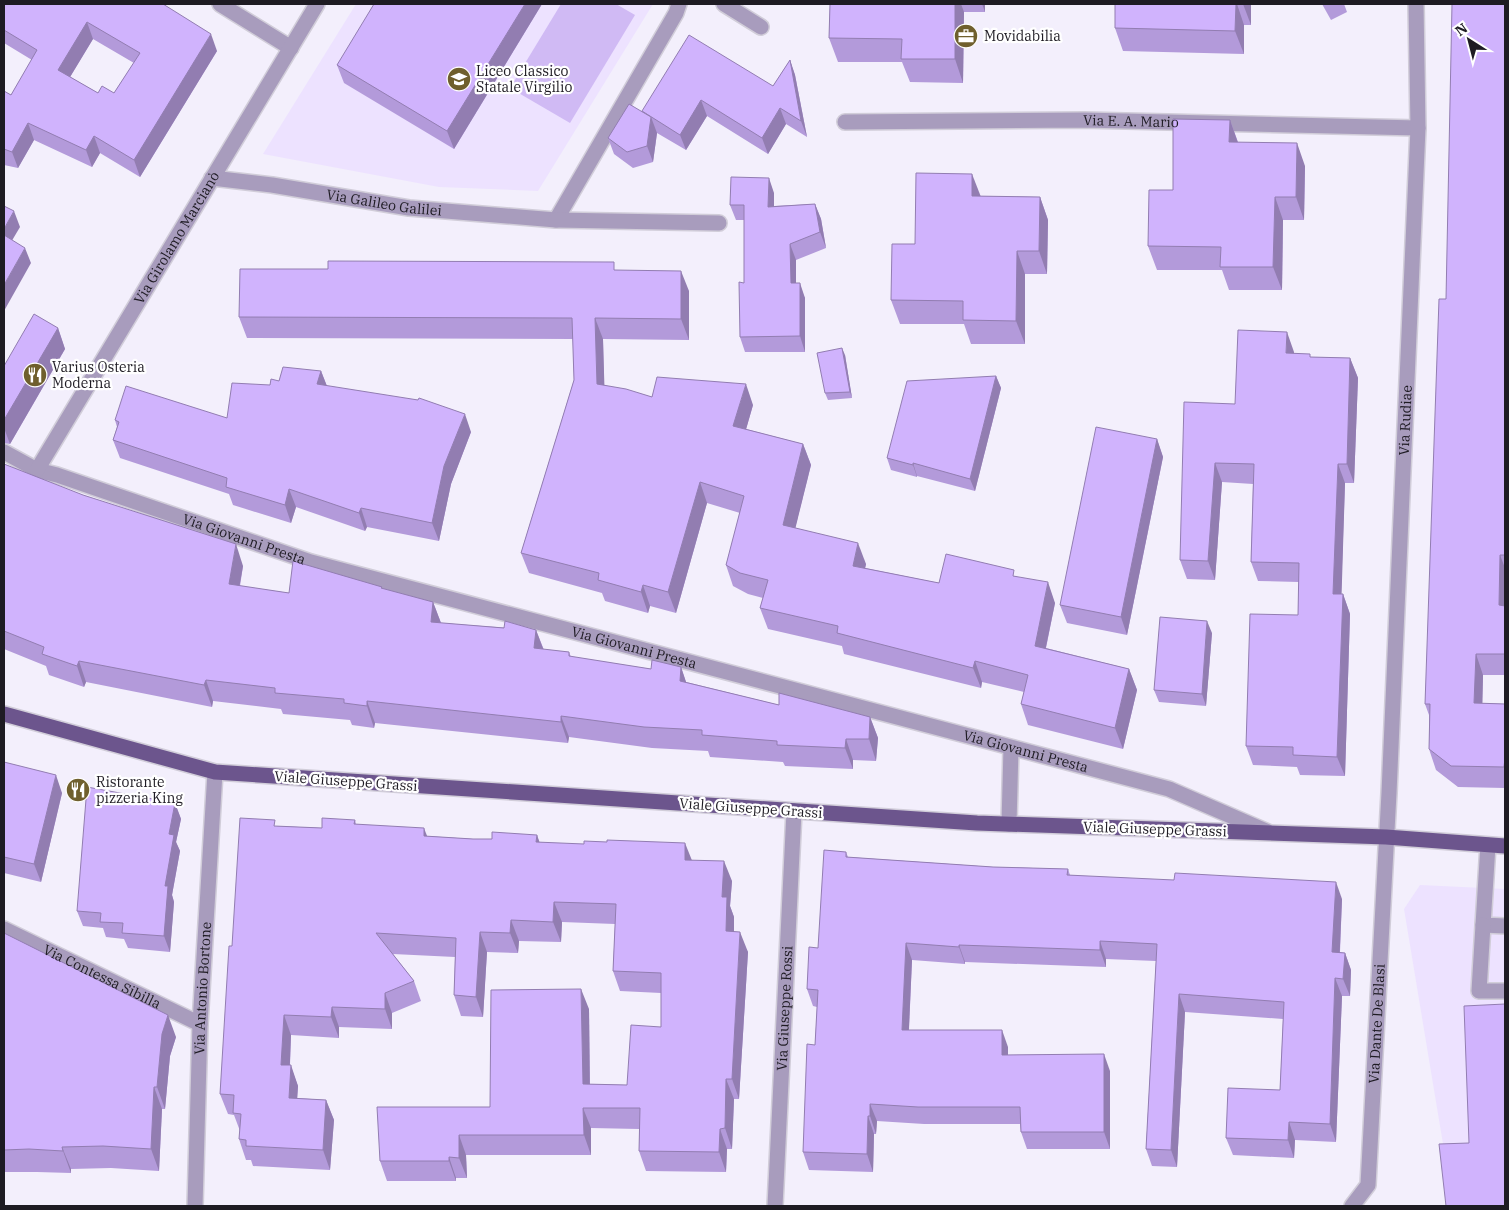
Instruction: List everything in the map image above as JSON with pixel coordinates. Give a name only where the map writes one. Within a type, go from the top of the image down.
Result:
[{"type":"main road","name":"Viale Giuseppe Grassi","points":[[4,714],[214,772],[1009,824],[1386,837],[1505,846]]},
{"type":"street","points":[[220,4],[291,48]]},
{"type":"street","name":"Via Girolamo Marcianò","points":[[36,470],[317,4]]},
{"type":"street","points":[[556,220],[676,13],[679,4]]},
{"type":"street","points":[[724,4],[761,27]]},
{"type":"street","name":"Via Rudiae","points":[[1386,837],[1418,128],[1416,4]]},
{"type":"street","name":"Via E. A. Mario","points":[[845,122],[1084,120],[1418,128]]},
{"type":"street","name":"Via Galileo Galilei","points":[[212,178],[409,208],[556,220],[719,222]]},
{"type":"street","name":"Via Giovanni Presta","points":[[4,452],[36,470],[311,562],[1169,789],[1268,832]]},
{"type":"street","points":[[1009,824],[1011,748]]},
{"type":"street","name":"Via Antonio Bortone","points":[[196,1206],[200,1024],[214,772]]},
{"type":"street","name":"Via Giuseppe Rossi","points":[[775,1206],[794,811]]},
{"type":"street","name":"Via Dante De Blasi","points":[[1352,1206],[1368,1185],[1386,837]]},
{"type":"street","points":[[1488,845],[1479,991],[1505,991]]},
{"type":"street","points":[[1483,926],[1505,926]]},
{"type":"street","name":"Via Contessa Sibilla","points":[[4,929],[200,1024]]},
{"type":"shaded area","name":"Liceo Classico Statale Virgilio","points":[[356,4],[653,4],[538,191],[439,187],[263,154]]},
{"type":"shaded area","points":[[561,4],[616,4],[635,15],[570,123],[510,88]]},
{"type":"shaded area","points":[[1420,885],[1505,889],[1505,1206],[1446,1162],[1404,909]]},
{"type":"building","points":[[4,4],[163,4],[211,34],[134,160],[94,136],[86,150],[28,123],[12,152],[4,149],[4,91],[11,95],[37,50],[4,30]],"holes":[[[87,22],[140,53],[114,93],[102,86],[98,93],[58,70]]]},
{"type":"building","points":[[374,4],[525,4],[447,131],[337,65]]},
{"type":"building","points":[[830,4],[955,4],[955,59],[901,59],[902,39],[829,38]]},
{"type":"building","points":[[1115,4],[1236,4],[1235,31],[1115,28]]},
{"type":"building","points":[[1452,4],[1505,4],[1505,555],[1500,555],[1499,605],[1505,606],[1505,654],[1476,654],[1474,703],[1505,704],[1504,767],[1451,766],[1429,749],[1430,704],[1425,704],[1439,299],[1446,299]]},
{"type":"building","points":[[689,35],[773,86],[790,60],[801,121],[780,108],[762,138],[701,100],[680,135],[642,111]]},
{"type":"building","points":[[629,104],[651,117],[647,146],[627,152],[608,138]]},
{"type":"building","points":[[1173,119],[1230,120],[1229,142],[1297,143],[1296,197],[1275,197],[1273,267],[1220,267],[1221,247],[1148,246],[1149,190],[1173,190]]},
{"type":"building","points":[[916,173],[972,174],[972,196],[1040,197],[1039,251],[1017,251],[1016,321],[963,320],[963,301],[891,300],[892,244],[915,244]]},
{"type":"building","points":[[731,177],[769,178],[768,207],[815,204],[820,232],[790,244],[791,283],[800,283],[800,336],[740,337],[739,282],[744,283],[744,205],[730,205]]},
{"type":"building","points":[[4,206],[14,211],[4,229]]},
{"type":"building","points":[[4,235],[25,248],[4,285]]},
{"type":"building","points":[[328,261],[614,262],[614,270],[681,271],[681,319],[595,318],[597,384],[626,389],[652,397],[657,377],[746,384],[733,426],[803,444],[783,525],[858,543],[853,566],[939,583],[946,554],[1014,570],[1013,576],[1048,582],[1035,646],[1129,669],[1115,728],[1021,704],[1028,675],[975,661],[973,668],[837,633],[838,626],[760,608],[768,580],[740,573],[726,565],[744,496],[700,482],[668,592],[643,585],[641,592],[598,580],[599,573],[521,553],[574,380],[572,318],[239,317],[240,269],[328,269]]},
{"type":"building","points":[[34,314],[58,328],[4,420],[4,366]]},
{"type":"building","points":[[1238,330],[1287,332],[1286,353],[1310,354],[1310,357],[1350,358],[1347,464],[1338,464],[1333,594],[1343,594],[1337,757],[1293,755],[1293,747],[1246,746],[1250,614],[1298,615],[1299,563],[1251,562],[1254,464],[1215,463],[1208,561],[1180,560],[1184,402],[1235,404]]},
{"type":"building","points":[[842,348],[850,392],[825,393],[817,353]]},
{"type":"building","points":[[283,367],[321,371],[317,384],[418,400],[419,398],[465,414],[444,466],[432,523],[361,508],[359,513],[289,489],[285,505],[226,487],[227,478],[113,440],[119,422],[115,420],[126,386],[227,418],[232,383],[270,385],[271,379],[279,381]]},
{"type":"building","points":[[996,376],[970,479],[913,463],[913,465],[887,458],[907,381]]},
{"type":"building","points":[[1096,427],[1157,439],[1121,617],[1060,605]]},
{"type":"building","points":[[4,464],[83,495],[236,544],[229,584],[289,593],[293,561],[433,602],[431,622],[504,628],[505,621],[536,630],[534,648],[569,652],[569,656],[651,669],[652,660],[681,667],[680,681],[779,705],[779,693],[870,717],[869,739],[846,739],[845,748],[777,745],[777,741],[702,735],[702,730],[644,727],[561,716],[561,722],[367,701],[367,706],[344,703],[344,699],[275,693],[275,688],[206,680],[204,685],[79,661],[77,666],[42,654],[44,647],[4,631]]},
{"type":"building","points":[[1160,617],[1207,621],[1202,694],[1154,690]]},
{"type":"building","points":[[4,762],[56,775],[34,864],[4,857]]},
{"type":"building","points":[[87,787],[175,803],[169,834],[174,835],[165,886],[168,886],[164,936],[122,933],[123,923],[100,922],[101,913],[77,911]]},
{"type":"building","points":[[240,818],[275,820],[274,826],[322,828],[322,818],[355,820],[354,824],[424,828],[424,836],[473,839],[492,839],[492,832],[537,835],[536,842],[584,844],[584,841],[607,842],[607,840],[685,843],[685,860],[724,861],[722,897],[727,897],[726,931],[740,932],[732,1079],[726,1079],[725,1128],[720,1129],[719,1152],[639,1151],[640,1108],[583,1108],[584,1135],[459,1135],[459,1158],[449,1157],[449,1161],[380,1161],[377,1107],[490,1107],[491,990],[581,989],[583,1084],[627,1085],[631,1025],[661,1027],[661,973],[613,971],[616,904],[554,902],[553,922],[511,920],[510,933],[480,932],[476,997],[454,995],[456,938],[376,933],[414,981],[385,993],[385,1009],[332,1007],[331,1017],[284,1015],[281,1065],[291,1065],[289,1098],[326,1100],[323,1150],[246,1146],[246,1140],[239,1139],[241,1114],[233,1113],[234,1095],[220,1094],[229,946],[232,946]]},
{"type":"building","points":[[824,850],[846,852],[846,857],[993,867],[1068,869],[1067,875],[1174,880],[1175,873],[1336,882],[1332,952],[1345,953],[1343,979],[1335,978],[1330,1124],[1289,1122],[1288,1140],[1226,1138],[1228,1088],[1280,1090],[1284,1002],[1179,994],[1171,1150],[1146,1149],[1157,944],[1100,941],[1100,950],[959,945],[959,947],[906,943],[902,1030],[1002,1030],[1002,1055],[1104,1054],[1104,1132],[1021,1132],[1020,1107],[918,1107],[870,1104],[867,1154],[803,1152],[807,1044],[815,1045],[818,990],[807,989],[809,947],[818,948]]},
{"type":"building","points":[[4,933],[168,1015],[162,1034],[157,1087],[154,1087],[151,1149],[103,1146],[62,1147],[63,1151],[4,1150]]},
{"type":"building","points":[[1505,1004],[1505,1206],[1446,1206],[1439,1144],[1469,1143],[1464,1006]]},
{"type":"place","name":"Movidabilia","points":[[966,36]]},
{"type":"place","name":"Liceo Classico Statale Virgilio","points":[[459,79]]},
{"type":"place","name":"Varius Osteria Moderna","points":[[35,375]]},
{"type":"place","name":"Ristorante pizzeria King","points":[[78,790]]}]
